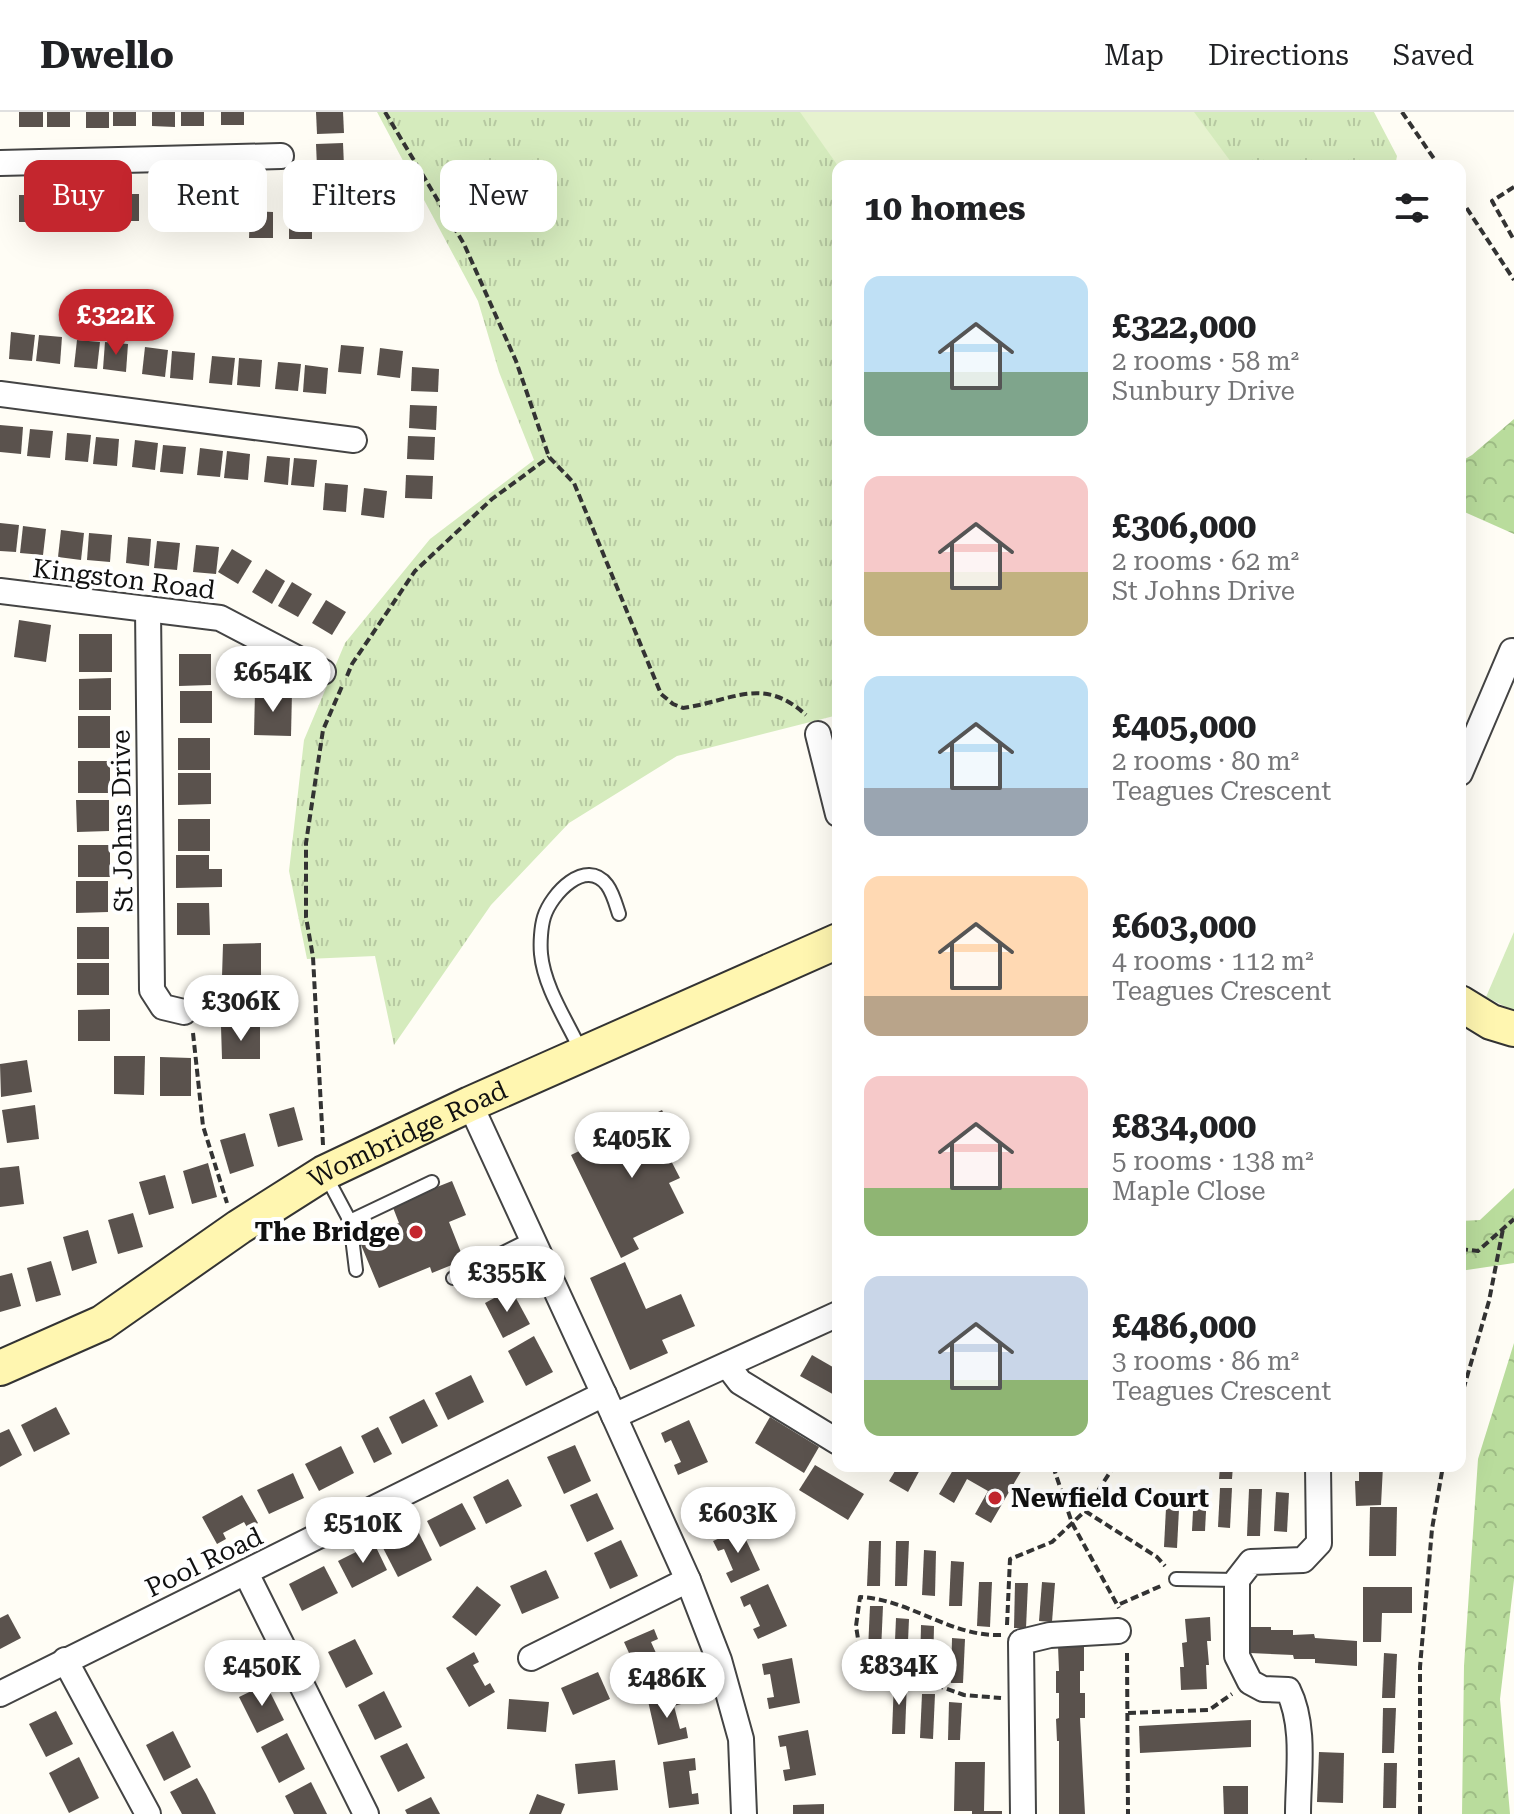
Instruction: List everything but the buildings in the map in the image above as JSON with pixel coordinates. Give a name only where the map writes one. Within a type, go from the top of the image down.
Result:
[{"type":"street","points":[[0,163],[281,156]]},
{"type":"street","points":[[0,394],[354,440]]},
{"type":"street","name":"Kingston Road","points":[[0,591],[220,618],[323,672]]},
{"type":"street","name":"St Johns Drive","points":[[148,609],[152,990],[163,1007],[184,1012]]},
{"type":"street","points":[[1466,759],[1512,651]]},
{"type":"street","points":[[818,734],[832,790]]},
{"type":"street","name":"Wombridge Road","points":[[0,1368],[102,1323],[239,1227],[328,1172],[470,1104],[832,944]]},
{"type":"street","points":[[1466,1007],[1506,1033]]},
{"type":"street","points":[[470,1104],[688,1580],[719,1660],[741,1739],[744,1814]]},
{"type":"street","name":"Pool Road","points":[[0,1694],[246,1573],[609,1405],[832,1317]]},
{"type":"street","points":[[738,1356],[740,1382],[832,1438]]},
{"type":"street","points":[[1298,1814],[1299,1748],[1294,1703],[1288,1690],[1263,1689],[1250,1682],[1237,1656],[1237,1580],[1251,1562],[1303,1560],[1319,1543],[1318,1472]]},
{"type":"street","points":[[246,1573],[366,1814]]},
{"type":"street","points":[[531,1658],[688,1580]]},
{"type":"street","points":[[1023,1814],[1021,1642],[1050,1635],[1118,1631]]},
{"type":"street","points":[[65,1660],[148,1814]]},
{"type":"lane","points":[[583,1054],[544,969],[541,952],[543,917],[556,892],[572,879],[592,875],[608,886],[619,914]]},
{"type":"lane","points":[[328,1172],[350,1221],[356,1270]]},
{"type":"lane","points":[[350,1221],[432,1182]]},
{"type":"lane","points":[[453,1278],[533,1238]]},
{"type":"lane","points":[[1176,1579],[1237,1580]]},
{"type":"path","points":[[385,112],[464,244],[516,361],[549,457],[574,483],[661,694],[683,708],[754,692],[773,694],[791,702],[805,714],[818,734]]},
{"type":"path","points":[[1402,112],[1435,160]]},
{"type":"path","points":[[1514,187],[1492,201],[1514,240]]},
{"type":"path","points":[[1466,207],[1514,280]]},
{"type":"path","points":[[328,1172],[323,1152],[313,957],[306,917],[306,843],[323,730],[352,664],[415,571],[492,499],[549,457]]},
{"type":"path","points":[[184,1012],[195,1036],[203,1126],[227,1203],[239,1227]]},
{"type":"path","points":[[1466,1250],[1478,1251],[1514,1219]]},
{"type":"path","points":[[1466,1380],[1489,1301],[1503,1229]]},
{"type":"path","points":[[1055,1472],[1072,1523],[1119,1604],[1118,1631],[1127,1639],[1128,1814]]},
{"type":"path","points":[[1023,1699],[964,1695],[861,1658],[856,1626],[860,1597],[883,1601],[961,1629],[989,1635],[1007,1634],[1010,1559],[1052,1542],[1085,1511],[1110,1472]]},
{"type":"path","points":[[1420,1814],[1420,1667],[1432,1529],[1442,1472]]},
{"type":"path","points":[[1085,1511],[1157,1557],[1176,1579],[1119,1604]]},
{"type":"path","points":[[1128,1713],[1209,1710],[1250,1682]]},
{"type":"green space","points":[[377,112],[1374,112],[1397,156],[1396,160],[832,160],[832,717],[677,756],[569,823],[491,905],[394,1045],[375,956],[307,959],[289,871],[304,740],[345,643],[430,539],[534,460],[499,372],[478,301],[441,232],[557,232],[557,160],[440,160],[440,230],[424,200],[424,160],[403,160]]},
{"type":"green space","points":[[800,112],[1194,112],[1230,160],[834,160]]},
{"type":"green space","points":[[1514,419],[1514,534],[1466,513],[1466,458]]},
{"type":"green space","points":[[1514,932],[1514,1011],[1486,997]]},
{"type":"green space","points":[[1514,1188],[1514,1263],[1466,1270],[1466,1221],[1480,1220]]},
{"type":"green space","points":[[1514,1343],[1514,1580],[1500,1699],[1510,1814],[1462,1814],[1464,1666],[1478,1459]]},
{"type":"place","name":"The Bridge","points":[[416,1232]]},
{"type":"place","name":"Newfield Court","points":[[995,1498]]}]
